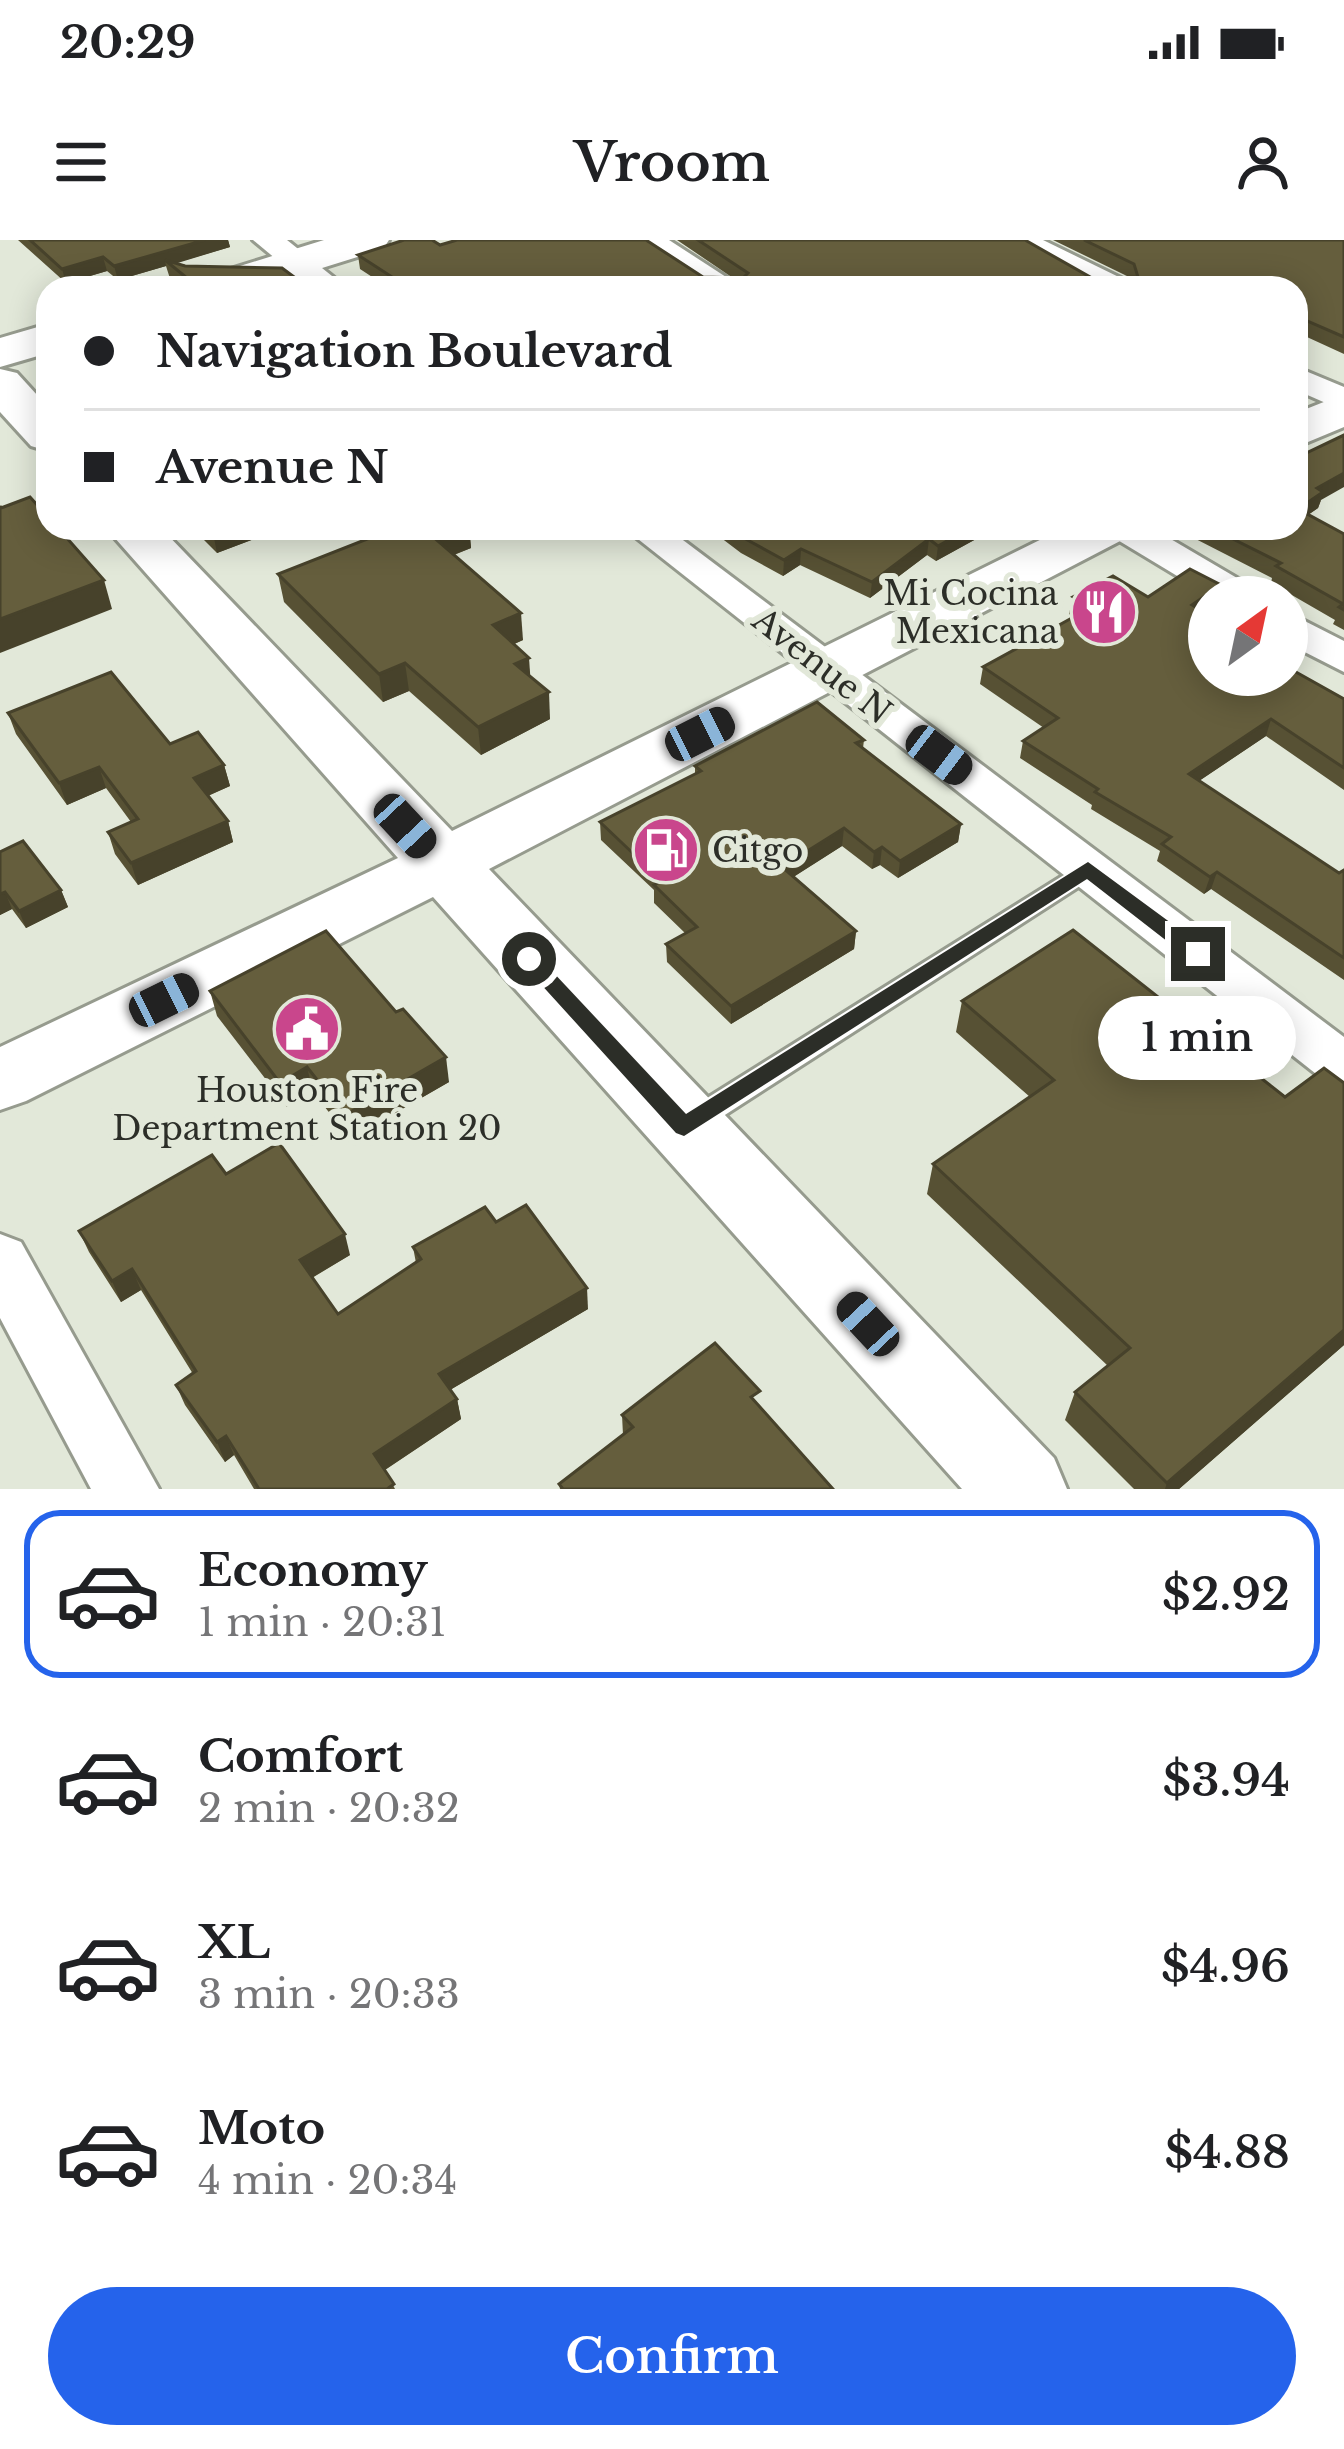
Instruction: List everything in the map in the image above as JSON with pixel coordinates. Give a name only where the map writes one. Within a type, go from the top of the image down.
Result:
[{"type":"main road","points":[[254,276],[368,240]]},
{"type":"main road","points":[[0,353],[36,342]]},
{"type":"main road","points":[[0,383],[36,423]]},
{"type":"main road","points":[[1308,425],[1344,404]]},
{"type":"main road","points":[[143,540],[1022,1489]]},
{"type":"main road","points":[[0,1080],[441,865],[1081,540]]},
{"type":"street","points":[[648,240],[708,276]]},
{"type":"street","points":[[1018,240],[1092,276]]},
{"type":"street","points":[[1308,384],[1344,404]]},
{"type":"street","name":"Avenue N","points":[[659,540],[1344,1066]]},
{"type":"street","points":[[1145,540],[1205,576]]},
{"type":"street","points":[[1308,638],[1344,659]]},
{"type":"street","points":[[0,1260],[126,1489]]},
{"type":"lane","points":[[684,1126],[1088,869]]},
{"type":"building","points":[[30,240],[205,240],[114,266],[103,257],[62,269]]},
{"type":"building","points":[[404,240],[432,240],[440,245],[457,240],[646,240],[701,276],[390,276],[358,255]]},
{"type":"building","points":[[698,240],[1025,240],[1088,276],[745,276],[748,273]]},
{"type":"building","points":[[1084,240],[1344,240],[1344,337],[1308,321],[1308,276],[1138,276],[1134,264]]},
{"type":"building","points":[[165,260],[185,266],[282,268],[293,276],[184,276]]},
{"type":"building","points":[[1344,435],[1344,473],[1317,488],[1323,492],[1308,502],[1308,452]]},
{"type":"building","points":[[30,497],[36,504],[36,540],[69,540],[104,580],[0,619],[1,508]]},
{"type":"building","points":[[1308,514],[1344,534],[1344,610],[1339,607],[1343,604],[1308,584],[1308,576],[1294,576],[1276,566],[1281,563],[1235,540],[1308,540]]},
{"type":"building","points":[[364,540],[437,540],[521,613],[493,625],[529,658],[515,664],[549,692],[478,727],[405,663],[379,674],[278,574]]},
{"type":"building","points":[[747,540],[928,540],[872,582],[801,549],[784,560]]},
{"type":"building","points":[[1190,569],[1204,576],[1188,576],[1188,696],[1308,696],[1308,679],[1344,699],[1344,768],[1271,719],[1189,774],[1339,873],[1344,870],[1344,958],[1217,872],[1210,877],[1162,844],[1171,837],[1095,792],[1098,789],[1023,741],[1058,718],[983,667],[1090,608],[1073,597],[1113,576],[1148,597]]},
{"type":"building","points":[[111,672],[170,744],[198,732],[224,765],[194,778],[228,821],[131,863],[108,832],[138,819],[99,767],[59,783],[8,713]]},
{"type":"building","points":[[817,702],[864,740],[856,743],[961,824],[900,861],[882,847],[874,852],[844,828],[782,867],[856,931],[731,1006],[666,944],[697,927],[654,885],[662,881],[600,822],[701,771],[695,766]]},
{"type":"building","points":[[23,841],[61,890],[19,911],[5,892],[0,894],[0,852]]},
{"type":"building","points":[[1073,930],[1285,1097],[1324,1068],[1344,1083],[1344,1330],[1167,1483],[1075,1392],[1130,1348],[933,1164],[1054,1080],[962,1001]]},
{"type":"building","points":[[326,931],[396,1012],[403,1009],[446,1057],[345,1115],[307,1067],[280,1083],[210,991]]},
{"type":"building","points":[[279,1143],[345,1234],[300,1260],[338,1314],[421,1259],[413,1247],[485,1207],[496,1222],[526,1205],[587,1288],[439,1374],[457,1399],[374,1454],[394,1484],[387,1489],[259,1489],[226,1436],[217,1442],[176,1385],[196,1371],[132,1269],[112,1281],[79,1231],[212,1155],[226,1174]]},
{"type":"building","points":[[715,1343],[760,1391],[751,1397],[833,1489],[563,1489],[559,1484],[633,1427],[622,1415]]},
{"type":"place","name":"Mi Cocina Mexicana","points":[[1104,612]]},
{"type":"place","name":"Citgo","points":[[666,850]]},
{"type":"place","name":"Houston Fire Department Station 20","points":[[307,1029]]},
{"type":"route","points":[[529,959],[684,1126],[1088,869],[1198,954]]}]
